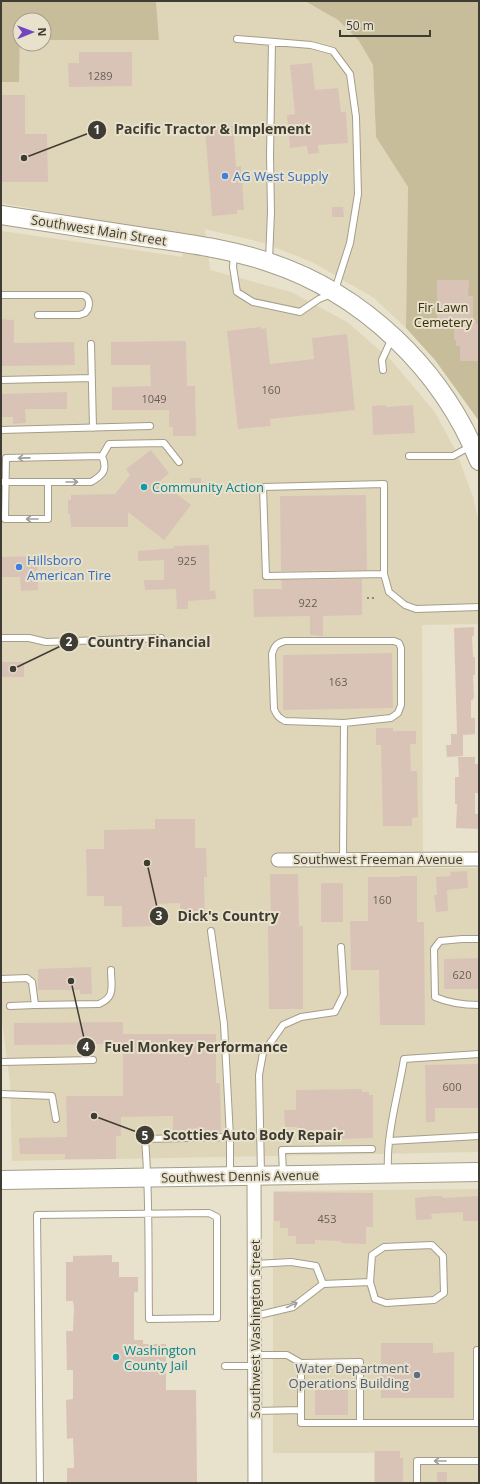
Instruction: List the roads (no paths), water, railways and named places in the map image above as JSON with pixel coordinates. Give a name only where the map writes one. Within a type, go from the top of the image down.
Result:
[{"type":"street","name":"Southwest Main Street","points":[[1,215],[198,245],[269,262],[306,277],[362,310],[393,337],[420,364],[455,413],[477,453]]},
{"type":"street","name":"Southwest Freeman Avenue","points":[[278,860],[479,859]]},
{"type":"street","name":"Southwest Dennis Avenue","points":[[1,1180],[479,1172]]},
{"type":"street","name":"Southwest Washington Street","points":[[255,1483],[255,1264],[258,1176]]},
{"type":"lane","points":[[234,253],[233,267],[237,292],[253,302],[300,312],[319,299],[334,293],[350,243],[358,194],[356,117],[350,74],[333,51],[311,45],[237,39]]},
{"type":"lane","points":[[269,262],[271,212],[270,155],[272,42]]},
{"type":"lane","points":[[1,295],[83,295],[89,300],[88,309],[85,313],[79,315],[38,315]]},
{"type":"lane","points":[[383,370],[382,360],[393,337]]},
{"type":"lane","points":[[91,344],[93,428]]},
{"type":"lane","points":[[1,380],[92,378]]},
{"type":"lane","points":[[1,430],[150,426]]},
{"type":"lane","points":[[102,456],[109,444],[164,443],[179,462]]},
{"type":"lane","points":[[409,456],[453,456],[477,453]]},
{"type":"lane","points":[[3,482],[91,482],[102,474],[104,470],[105,464],[102,456]]},
{"type":"lane","points":[[48,482],[48,519],[5,519],[3,482],[6,458],[102,456]]},
{"type":"lane","points":[[384,574],[266,576],[263,487],[384,484],[384,574],[389,592],[405,605],[416,609],[479,607]]},
{"type":"lane","points":[[1,638],[28,638],[46,642],[161,638]]},
{"type":"lane","points":[[285,641],[394,641],[399,643],[401,648],[401,705],[398,713],[391,718],[344,723],[286,720],[280,718],[274,709],[272,654],[278,643],[285,641]]},
{"type":"lane","points":[[343,859],[344,723]]},
{"type":"lane","points":[[211,931],[224,1024],[230,1137],[230,1176]]},
{"type":"lane","points":[[479,939],[440,941],[434,950],[435,997],[444,1001],[468,1005],[479,1005]]},
{"type":"lane","points":[[258,1176],[259,1075],[263,1053],[283,1025],[301,1017],[335,1012],[344,994],[340,947]]},
{"type":"lane","points":[[10,1006],[99,1004],[107,1001],[111,996],[111,970]]},
{"type":"lane","points":[[1,980],[27,978],[32,982],[34,1005]]},
{"type":"lane","points":[[389,1174],[389,1140],[404,1059],[479,1054]]},
{"type":"lane","points":[[1,1062],[93,1060]]},
{"type":"lane","points":[[1,1094],[52,1096],[56,1119]]},
{"type":"lane","points":[[389,1140],[479,1136]]},
{"type":"lane","points":[[40,1483],[37,1215],[148,1214],[209,1213],[217,1218],[217,1318],[149,1319],[148,1214],[148,1177],[145,1139],[230,1137]]},
{"type":"lane","points":[[283,1175],[282,1150],[372,1149]]},
{"type":"lane","points":[[432,1245],[443,1256],[444,1292],[434,1300],[386,1303],[375,1298],[370,1282],[372,1255],[384,1247],[432,1245]]},
{"type":"lane","points":[[255,1264],[291,1262],[316,1266],[324,1284]]},
{"type":"lane","points":[[255,1316],[292,1306],[324,1284],[370,1282]]},
{"type":"lane","points":[[301,1362],[301,1423],[478,1423],[477,1350]]},
{"type":"lane","points":[[225,1366],[287,1355],[301,1362],[360,1362],[360,1423]]},
{"type":"lane","points":[[255,1411],[301,1410]]},
{"type":"lane","points":[[417,1483],[417,1461],[479,1461]]},
{"type":"place","name":"Pacific Tractor & Implement","points":[[24,158]]},
{"type":"place","name":"AG West Supply","points":[[225,176]]},
{"type":"place","name":"Community Action","points":[[144,487]]},
{"type":"place","name":"Hillsboro American Tire","points":[[19,567]]},
{"type":"place","name":"Country Financial","points":[[13,669]]},
{"type":"place","name":"Dick's Country","points":[[147,863]]},
{"type":"place","name":"Fuel Monkey Performance","points":[[71,981]]},
{"type":"place","name":"Scotties Auto Body Repair","points":[[94,1116]]},
{"type":"place","name":"Washington County Jail","points":[[116,1357]]},
{"type":"place","name":"Water Department Operations Building","points":[[417,1375]]},
{"type":"park label","name":"Fir Lawn Cemetery","points":[[443,314]]}]
